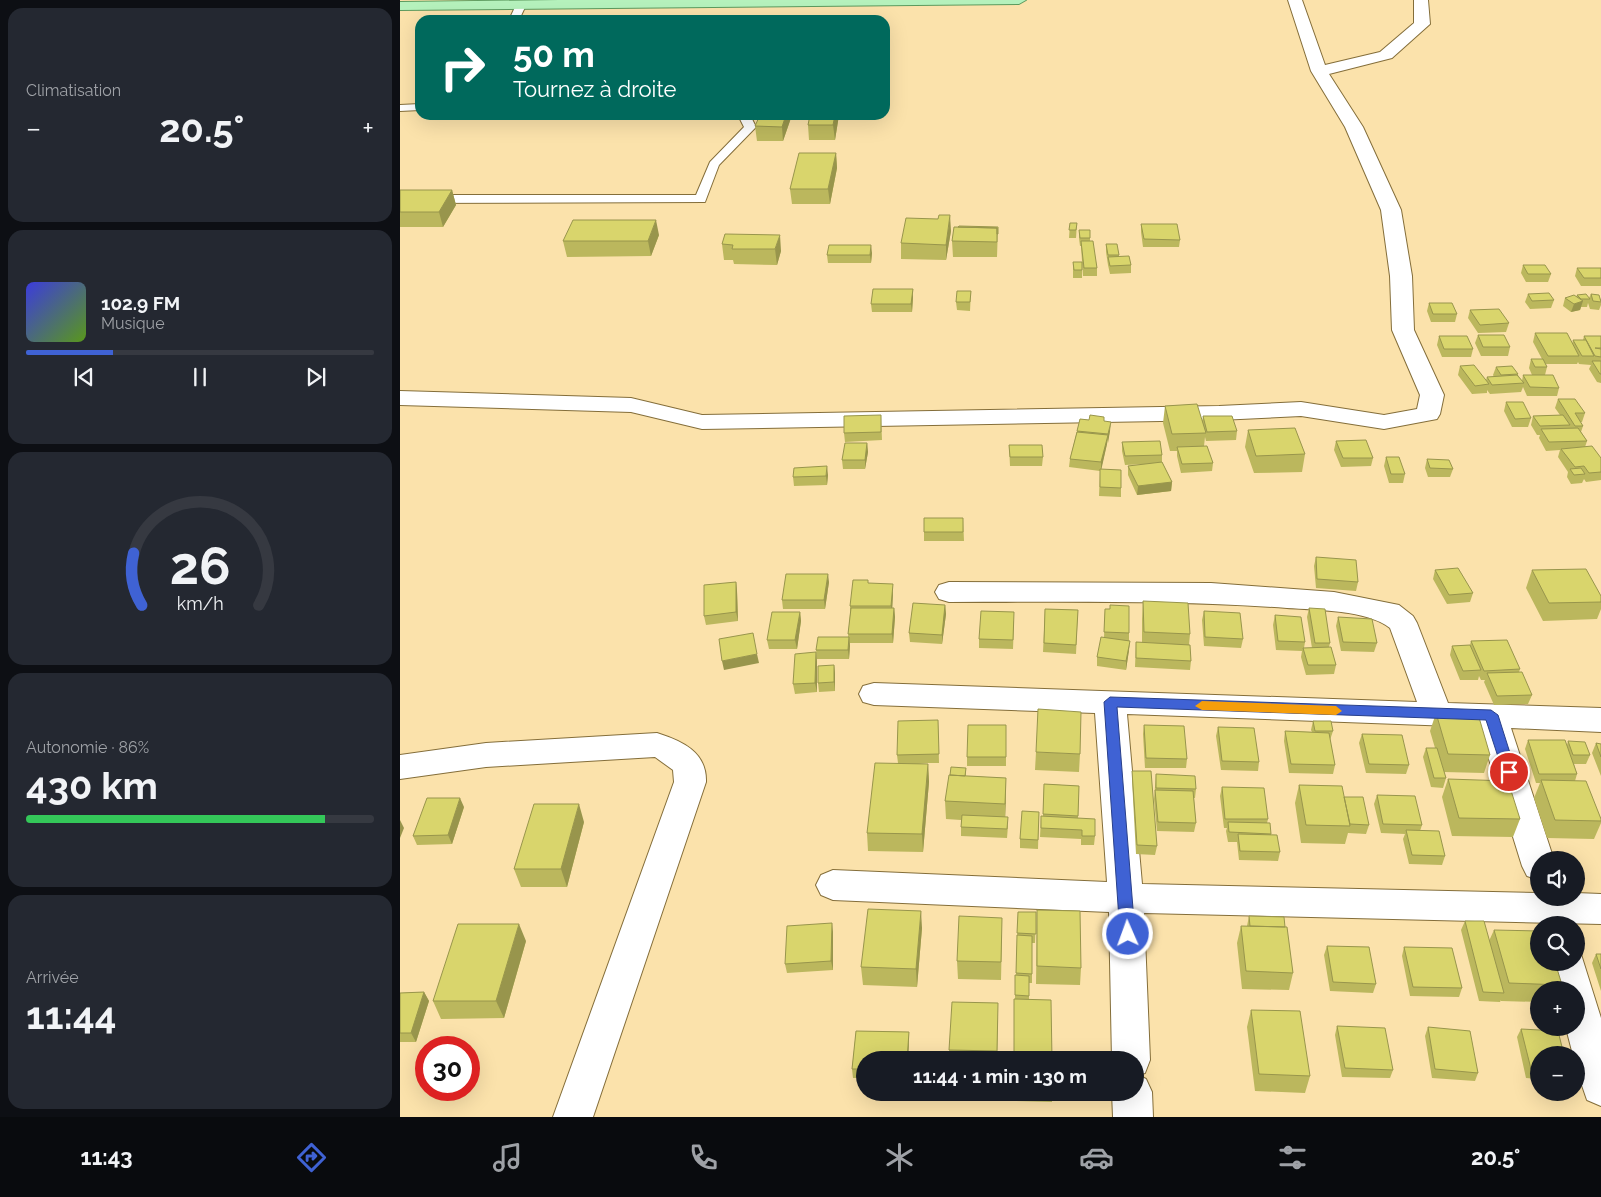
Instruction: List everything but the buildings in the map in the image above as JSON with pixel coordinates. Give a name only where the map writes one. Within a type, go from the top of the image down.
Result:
[{"type":"main road","points":[[400,6],[1019,0]]},
{"type":"street","points":[[400,398],[631,405],[702,422],[1301,409],[1384,422],[1428,414],[1432,395],[1403,330],[1401,276],[1391,210],[1354,127],[1319,71],[1295,0]]},
{"type":"street","points":[[1319,71],[1386,55],[1422,24],[1421,0]]},
{"type":"street","points":[[949,592],[1211,592],[1334,602],[1389,612],[1403,622],[1437,715]]},
{"type":"street","points":[[874,694],[1601,720]]},
{"type":"street","points":[[1110,702],[1126,898],[1131,1051]]},
{"type":"street","points":[[1491,715],[1534,851]]},
{"type":"street","points":[[400,766],[486,754],[657,745],[683,758],[690,769],[690,782],[573,1117]]},
{"type":"street","points":[[832,885],[1126,898],[1553,910],[1601,909]]},
{"type":"street","points":[[1585,1029],[1601,1087]]},
{"type":"street","points":[[1132,1101],[1133,1117]]},
{"type":"lane","points":[[516,15],[521,5]]},
{"type":"lane","points":[[400,108],[415,107]]},
{"type":"lane","points":[[400,199],[701,199],[714,164],[750,127],[746,120]]},
{"type":"slow traffic","points":[[1202,706],[1336,711]]},
{"type":"route","points":[[1128,934],[1110,702],[1437,715],[1491,715],[1509,772]]}]
